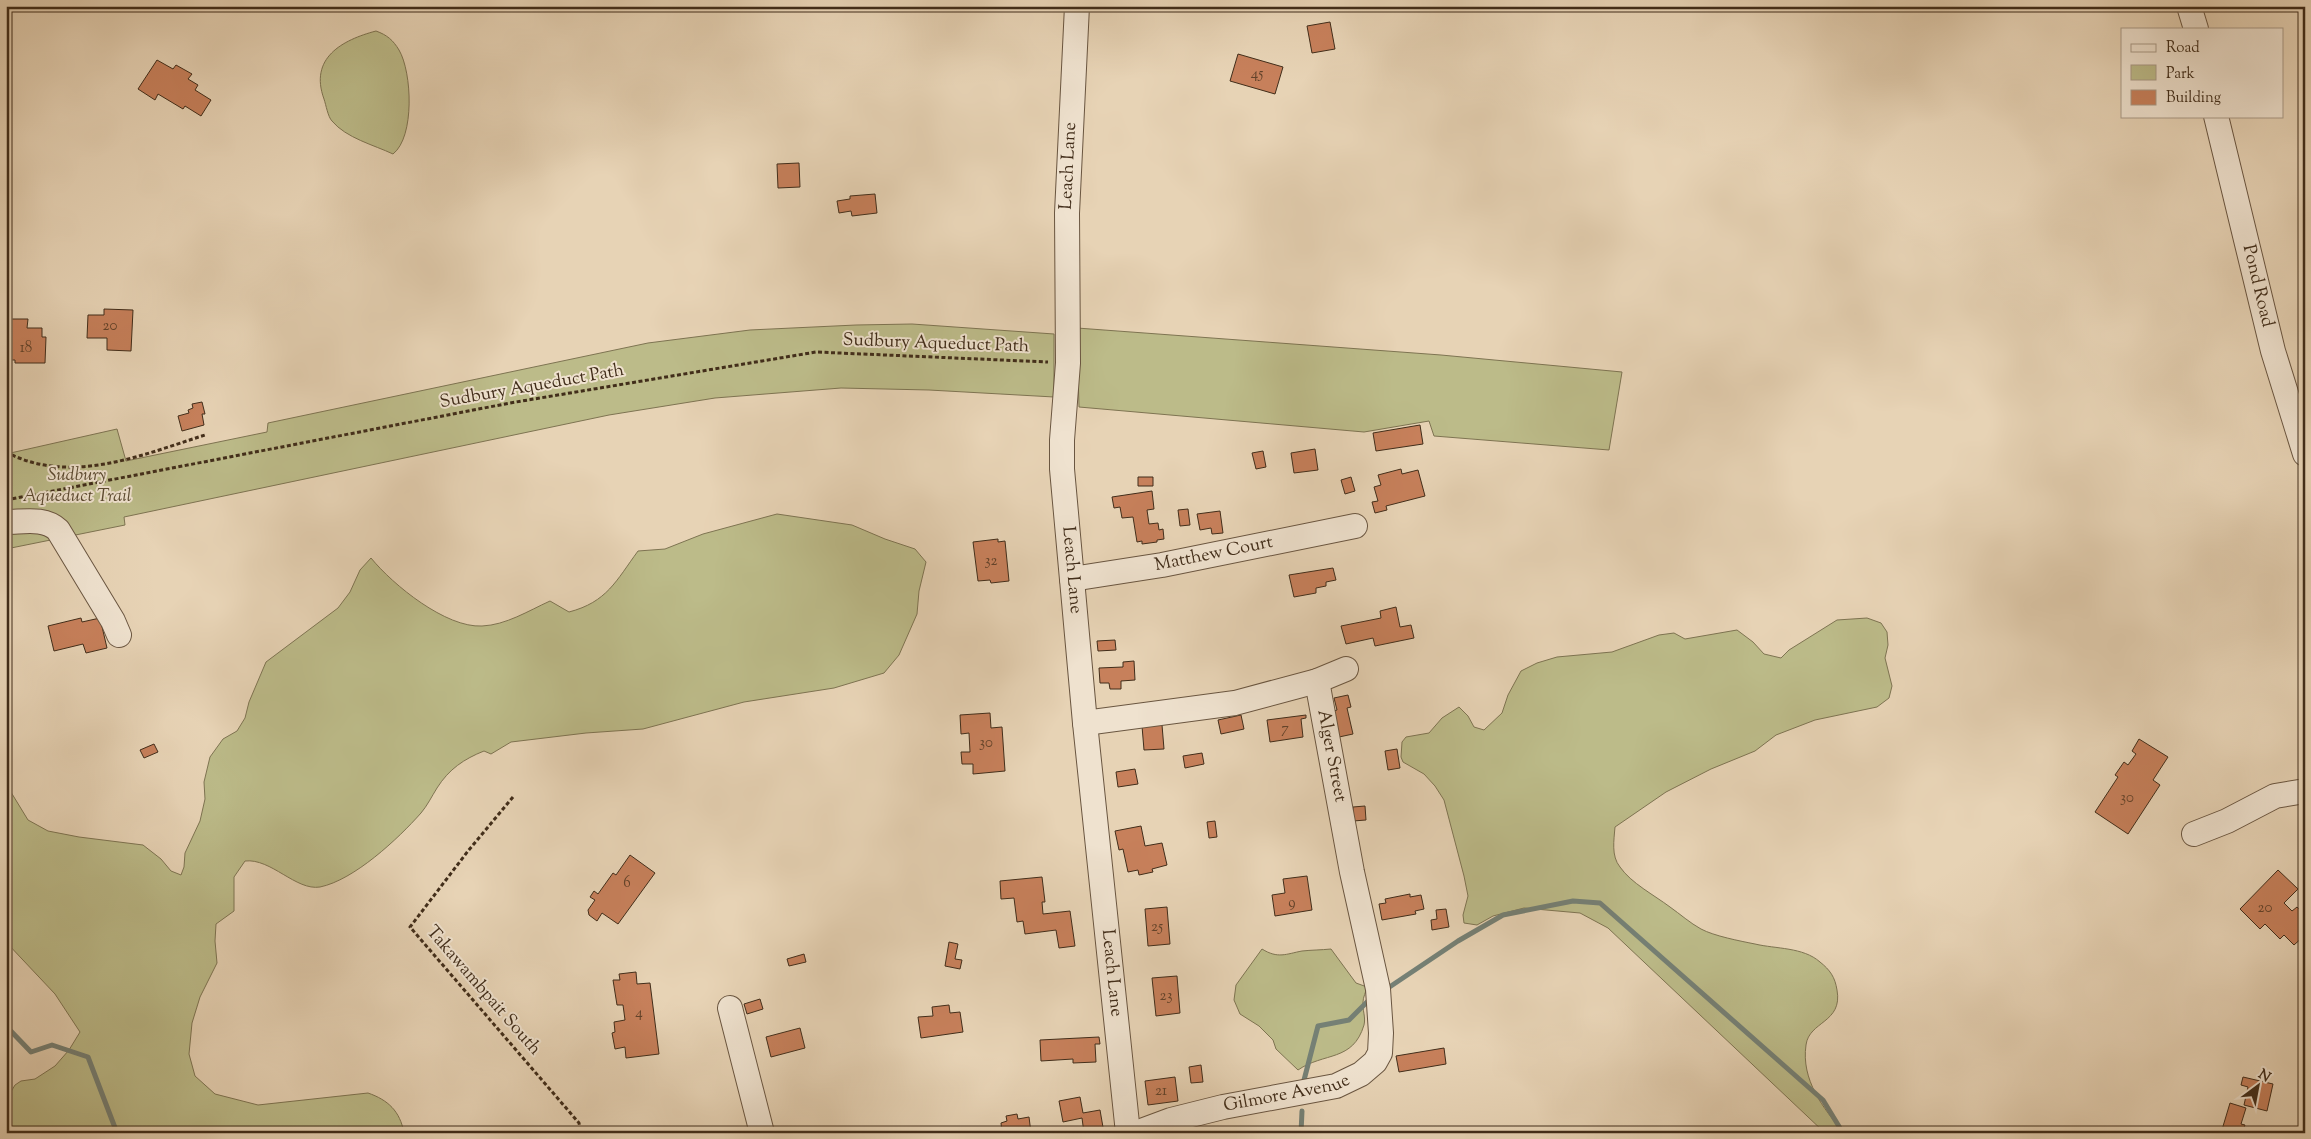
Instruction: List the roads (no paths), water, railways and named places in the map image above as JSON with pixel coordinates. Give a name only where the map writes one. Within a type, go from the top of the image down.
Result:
[{"type":"street","name":"Leach Lane","points":[[1077,6],[1067,220],[1068,363],[1061,462],[1085,723],[1128,1133]]},
{"type":"street","points":[[2189,6],[2196,28]]},
{"type":"street","name":"Pond Road","points":[[2216,118],[2274,350],[2305,454]]},
{"type":"street","points":[[6,522],[43,522],[52,525],[58,530],[113,620],[119,635]]},
{"type":"street","name":"Matthew Court","points":[[1072,579],[1162,565],[1355,526]]},
{"type":"street","points":[[1085,723],[1235,703],[1317,681],[1346,668]]},
{"type":"street","name":"Alger Street","points":[[1317,681],[1352,872],[1378,989],[1381,1033],[1380,1053],[1375,1062]]},
{"type":"street","points":[[2194,834],[2227,821],[2275,796],[2305,792]]},
{"type":"street","points":[[730,1008],[762,1133]]},
{"type":"street","name":"Gilmore Avenue","points":[[1136,1133],[1171,1120],[1223,1107],[1336,1086],[1361,1074],[1375,1062]]},
{"type":"waterway","points":[[1388,988],[1458,941],[1503,915],[1573,901],[1600,903],[1823,1100],[1843,1133]]},
{"type":"waterway","points":[[1303,1084],[1318,1026],[1349,1020],[1370,999]]},
{"type":"waterway","points":[[6,1026],[31,1052],[52,1045],[88,1057],[117,1133]]},
{"type":"waterway","points":[[1301,1133],[1302,1111]]},
{"type":"park label","name":"Sudbury Aqueduct Trail","points":[[77,486]]}]
